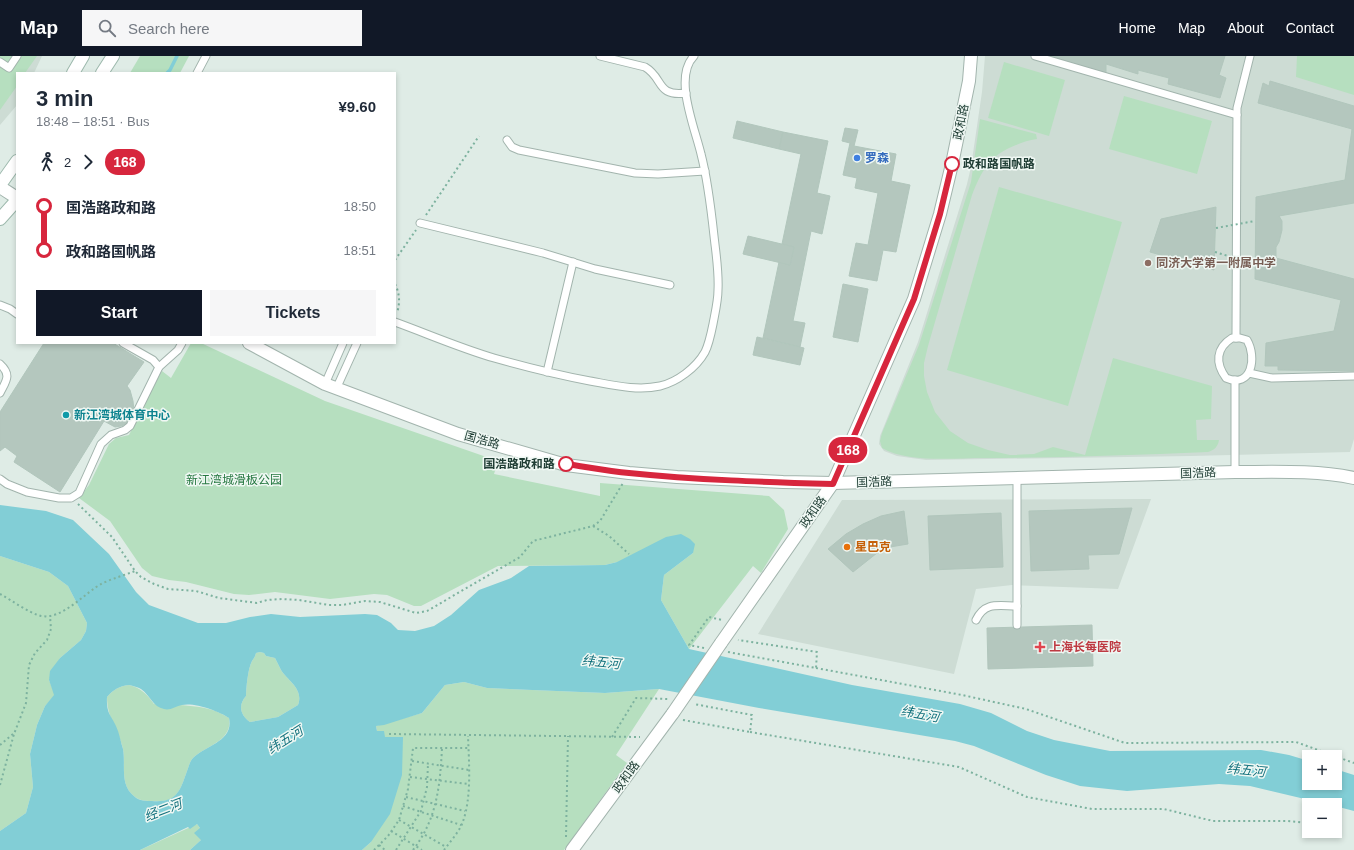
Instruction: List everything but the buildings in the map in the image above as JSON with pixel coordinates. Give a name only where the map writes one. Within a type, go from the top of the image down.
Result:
[{"type":"street","points":[[74,72],[83,56]]},
{"type":"street","points":[[103,72],[113,56]]},
{"type":"street","name":"政和路","points":[[569,846],[651,744],[833,484],[914,299],[940,214],[952,164],[969,81],[971,56]]},
{"type":"street","points":[[16,162],[0,186],[16,198]]},
{"type":"street","points":[[0,219],[16,200]]},
{"type":"street","name":"国浩路","points":[[251,344],[331,385],[458,434],[566,464],[629,473],[833,484],[1235,472],[1276,472],[1337,475],[1354,478]]},
{"type":"lane","points":[[0,62],[9,68],[17,56]]},
{"type":"lane","points":[[198,72],[206,56]]},
{"type":"lane","points":[[600,56],[645,67],[656,76],[661,86],[666,91],[678,94],[686,93]]},
{"type":"lane","points":[[396,322],[494,358],[546,372],[624,387],[645,388],[661,386],[676,380],[698,361],[705,352],[710,340],[718,292],[718,272],[710,195],[684,86],[685,71],[690,60],[694,56]]},
{"type":"lane","points":[[1035,56],[1237,115]]},
{"type":"lane","points":[[1236,338],[1237,108],[1250,56]]},
{"type":"lane","points":[[507,140],[512,146],[519,150],[635,173],[658,174],[705,171]]},
{"type":"lane","points":[[420,223],[543,253],[596,269],[670,285]]},
{"type":"lane","points":[[546,372],[573,262]]},
{"type":"lane","points":[[0,305],[16,313]]},
{"type":"lane","points":[[1232,338],[1247,340],[1250,346],[1252,366],[1249,374],[1243,378],[1235,380],[1226,378],[1218,361],[1225,342],[1232,338]]},
{"type":"lane","points":[[125,344],[153,360],[159,367]]},
{"type":"lane","points":[[0,479],[7,484],[27,492],[58,498],[71,498],[79,493],[101,444],[111,434],[125,430],[130,426],[159,367],[175,353],[181,344]]},
{"type":"lane","points":[[331,385],[343,344]]},
{"type":"lane","points":[[331,385],[356,344]]},
{"type":"lane","points":[[0,364],[6,372],[8,378],[0,393]]},
{"type":"lane","points":[[1249,374],[1272,378],[1354,376]]},
{"type":"lane","points":[[1235,380],[1235,472]]},
{"type":"lane","points":[[1017,478],[1017,626]]},
{"type":"lane","points":[[976,620],[984,609],[991,606],[1017,606]]},
{"type":"path","points":[[396,259],[479,136]]},
{"type":"path","points":[[1216,228],[1256,221]]},
{"type":"path","points":[[1215,252],[1255,264]]},
{"type":"path","points":[[396,286],[399,294],[399,305],[396,314]]},
{"type":"path","points":[[71,498],[112,537],[135,571],[154,584],[168,589],[196,591],[219,598],[258,603],[267,600],[282,599],[329,605],[342,605],[365,601],[380,602],[416,613],[427,611],[520,557],[533,541],[593,526],[600,521],[629,473]]},
{"type":"path","points":[[593,526],[609,536],[629,554]]},
{"type":"path","points":[[0,594],[27,610],[41,616],[50,616],[65,610],[103,584],[135,571]]},
{"type":"path","points":[[0,785],[14,734],[26,703],[30,665],[35,653],[48,640],[51,629],[50,616]]},
{"type":"path","points":[[736,622],[709,617],[689,645],[721,645],[817,652],[816,668]]},
{"type":"path","points":[[721,645],[816,668],[962,695],[1026,709],[1125,743],[1296,742],[1354,763]]},
{"type":"path","points":[[612,737],[636,698],[675,700]]},
{"type":"path","points":[[690,703],[752,715],[750,732]]},
{"type":"path","points":[[672,715],[750,732],[959,767],[1028,797],[1092,809],[1164,809],[1213,821],[1302,822]]},
{"type":"path","points":[[0,745],[14,734]]},
{"type":"path","points":[[389,734],[468,736],[636,736],[643,738],[651,744]]},
{"type":"path","points":[[399,820],[445,849],[462,825],[465,811],[469,784],[468,736]]},
{"type":"path","points":[[568,736],[569,846]]},
{"type":"path","points":[[374,850],[399,820],[406,797],[413,748],[469,748]]},
{"type":"path","points":[[413,850],[427,829],[436,803],[442,748]]},
{"type":"path","points":[[412,761],[469,770]]},
{"type":"path","points":[[396,850],[421,811],[427,787],[428,764]]},
{"type":"path","points":[[410,776],[469,784]]},
{"type":"path","points":[[406,797],[424,800],[465,811]]},
{"type":"path","points":[[403,806],[462,825]]},
{"type":"path","points":[[391,831],[422,850]]},
{"type":"path","points":[[379,845],[385,850]]},
{"type":"shaded area","points":[[0,56],[42,56],[34,72],[16,72],[16,106],[0,125]]},
{"type":"shaded area","name":"同济大学第一附属中学","points":[[985,56],[1354,56],[1354,439],[1350,452],[926,460],[897,456],[884,451],[879,444],[880,436],[918,342],[967,184],[971,167],[982,92]]},
{"type":"shaded area","points":[[1151,499],[1118,589],[1012,585],[976,589],[954,674],[758,634],[842,500]]},
{"type":"green space","points":[[0,56],[37,56],[26,72],[16,72],[16,87],[0,110]]},
{"type":"green space","points":[[140,56],[189,56],[181,72],[131,72]]},
{"type":"green space","points":[[1297,56],[1354,56],[1354,95],[1296,77]]},
{"type":"green space","points":[[1004,62],[1065,80],[1049,136],[988,118]]},
{"type":"green space","points":[[1124,96],[1212,121],[1197,174],[1109,149]]},
{"type":"green space","points":[[980,119],[1036,134],[1037,139],[1024,142],[1007,149],[993,159],[983,171],[972,195],[924,363],[924,376],[927,392],[935,412],[950,431],[968,443],[988,450],[1010,455],[1034,454],[1053,447],[1085,455],[1113,358],[1212,386],[1211,419],[1196,420],[1197,440],[1219,440],[1218,445],[1214,449],[1208,452],[1124,455],[931,459],[904,456],[892,453],[882,448],[880,441],[882,433],[919,345],[971,182]]},
{"type":"green space","points":[[999,187],[1122,222],[1068,406],[947,370]]},
{"type":"green space","name":"新江湾城滑板公园","points":[[190,344],[203,344],[325,401],[498,461],[494,474],[600,496],[600,483],[769,496],[784,510],[788,529],[761,573],[753,566],[689,649],[661,600],[664,575],[693,553],[617,562],[605,565],[498,566],[421,606],[414,606],[387,595],[374,594],[330,599],[275,592],[249,595],[234,594],[186,582],[152,576],[142,568],[110,521],[79,498],[89,485],[109,444],[116,438],[129,435],[162,371],[171,378]]},
{"type":"green space","points":[[0,556],[49,572],[68,586],[87,623],[86,631],[81,640],[60,658],[49,680],[55,695],[45,706],[37,725],[30,754],[33,787],[26,813],[0,831]]},
{"type":"green space","points":[[256,653],[264,653],[266,656],[275,658],[281,670],[297,690],[299,699],[298,705],[278,717],[250,722],[242,713],[241,706],[243,699],[246,696],[252,661]]},
{"type":"green space","points":[[464,682],[487,688],[605,693],[659,689],[616,755],[627,763],[564,850],[362,850],[371,842],[384,737],[377,731],[376,726],[422,713],[445,685]]},
{"type":"green space","points":[[129,685],[143,692],[154,704],[193,706],[221,713],[229,718],[227,732],[218,742],[193,758],[179,790],[172,798],[167,800],[151,801],[139,799],[130,792],[125,781],[123,749],[109,712],[107,697],[116,689]]},
{"type":"green space","points":[[197,824],[200,828],[201,840],[190,850],[140,850]]},
{"type":"water","points":[[0,505],[46,511],[73,520],[109,554],[136,592],[149,605],[198,623],[226,623],[271,614],[300,617],[365,614],[377,615],[391,623],[398,630],[415,631],[434,626],[451,615],[479,590],[511,578],[529,566],[605,565],[617,562],[666,537],[681,534],[695,544],[693,553],[664,575],[661,600],[689,649],[852,685],[960,704],[991,713],[1027,731],[1054,740],[1110,751],[1261,750],[1289,755],[1302,759],[1302,790],[1342,790],[1342,771],[1354,775],[1354,811],[1342,808],[1342,798],[1302,798],[1250,786],[1219,784],[1127,791],[1080,786],[1046,775],[974,746],[955,741],[759,708],[659,689],[605,693],[487,688],[464,682],[445,685],[422,713],[384,725],[376,726],[377,731],[384,731],[385,737],[403,737],[402,775],[390,814],[371,842],[362,850],[190,850],[201,840],[194,833],[200,828],[197,824],[190,829],[188,827],[140,850],[0,850],[0,831],[26,813],[33,787],[30,754],[37,725],[45,706],[54,695],[49,680],[50,671],[60,658],[81,640],[86,631],[87,623],[68,586],[49,572],[0,556]],"holes":[[[256,653],[264,653],[266,656],[275,658],[281,670],[297,690],[299,694],[298,705],[278,717],[250,722],[242,713],[241,706],[243,699],[246,696],[252,661]],[[129,685],[137,687],[147,694],[160,708],[168,709],[187,704],[213,710],[229,718],[227,732],[218,742],[193,758],[179,790],[172,798],[167,800],[150,801],[139,799],[130,792],[125,781],[123,749],[118,731],[109,712],[107,697],[122,686]]]},
{"type":"waterway","points":[[168,72],[177,56]]},
{"type":"bus line","name":"168","points":[[566,464],[629,473],[677,477],[833,484],[914,299],[940,214],[952,164]]},
{"type":"place","name":"罗森","points":[[857,158]]},
{"type":"place","name":"政和路国帆路","points":[[952,164]]},
{"type":"place","name":"同济大学第一附属中学","points":[[1148,263]]},
{"type":"place","name":"新江湾城体育中心","points":[[66,415]]},
{"type":"place","name":"国浩路政和路","points":[[566,464]]},
{"type":"place","name":"星巴克","points":[[847,547]]},
{"type":"place","name":"上海长每医院","points":[[1040,647]]},
{"type":"water label","name":"纬五河","points":[[601,662]]},
{"type":"water label","name":"纬五河","points":[[920,714]]},
{"type":"water label","name":"纬五河","points":[[285,740]]},
{"type":"water label","name":"纬五河","points":[[1246,770]]},
{"type":"water label","name":"经二河","points":[[163,810]]}]
